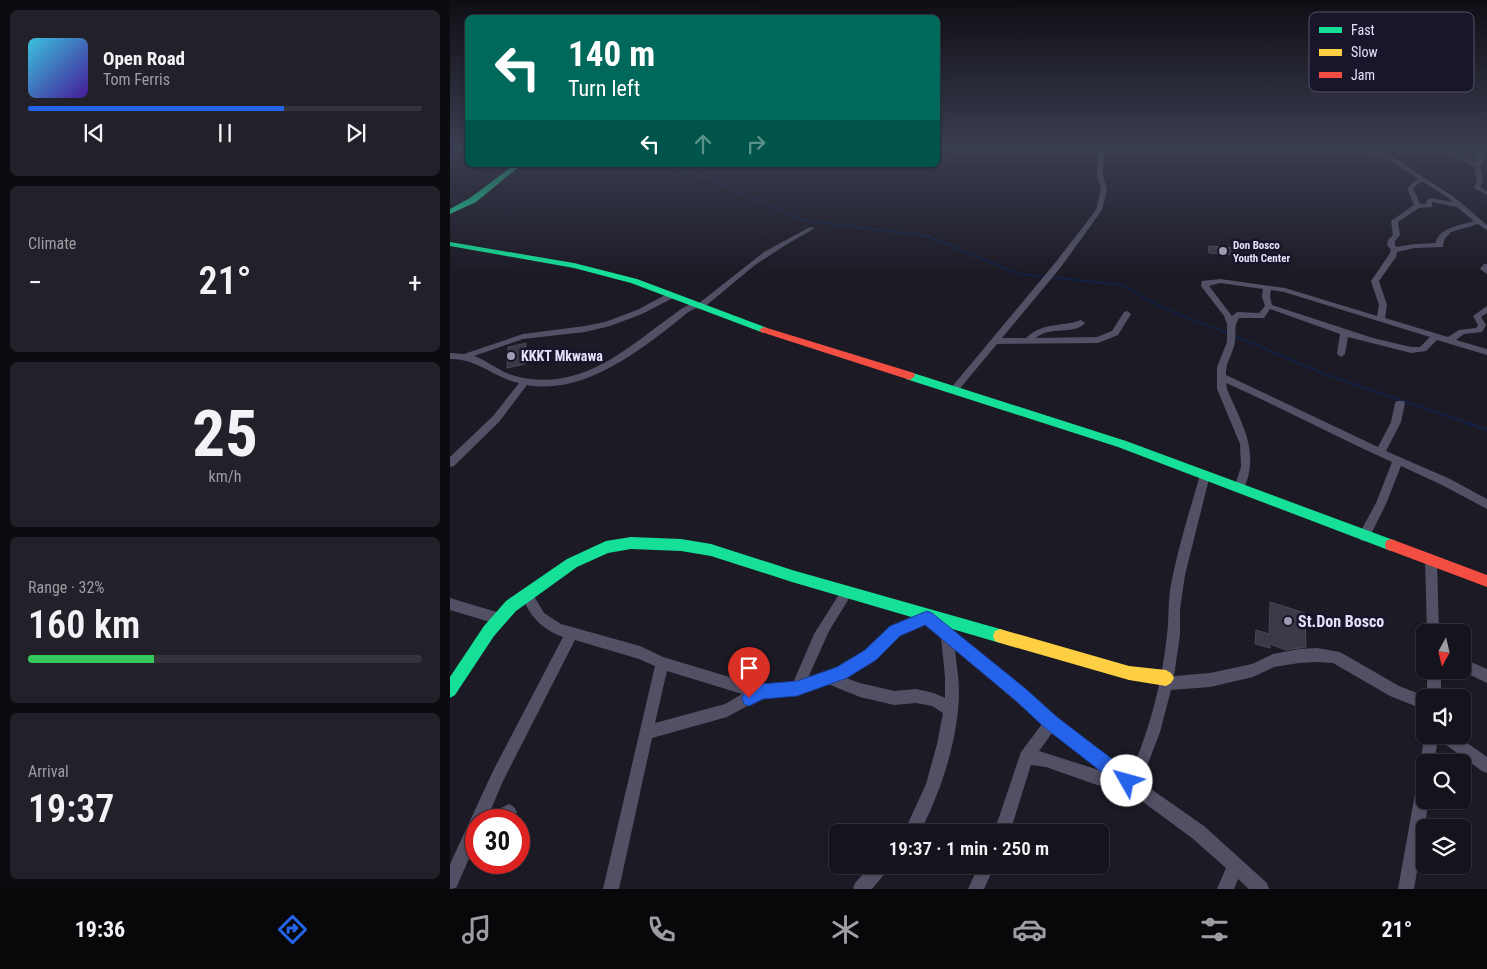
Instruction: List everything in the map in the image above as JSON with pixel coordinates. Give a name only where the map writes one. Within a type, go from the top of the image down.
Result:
[{"type":"street","points":[[450,212],[473,200],[487,189]]},
{"type":"street","points":[[954,390],[1058,265],[1099,210],[1104,189]]},
{"type":"street","points":[[1411,189],[1418,201],[1418,206]]},
{"type":"street","points":[[1439,189],[1487,228]]},
{"type":"street","points":[[1381,319],[1384,305],[1375,281],[1378,273],[1394,256],[1394,249],[1391,245],[1392,240],[1397,235],[1394,221],[1418,206],[1430,206],[1430,200],[1460,205]]},
{"type":"street","points":[[1394,249],[1440,245],[1440,239],[1449,231],[1478,222]]},
{"type":"street","points":[[466,356],[499,374],[539,384],[563,383],[596,372],[620,359],[684,311],[697,306],[779,244],[812,228]]},
{"type":"street","points":[[450,244],[597,271],[634,281],[758,328],[1122,444],[1487,581]]},
{"type":"street","points":[[1487,266],[1484,269],[1487,272]]},
{"type":"street","points":[[1239,488],[1246,467],[1245,444],[1222,389],[1222,361],[1231,342],[1231,324],[1228,314],[1205,286],[1205,283],[1220,281],[1285,290],[1487,352]]},
{"type":"street","points":[[1267,287],[1266,297],[1269,306]]},
{"type":"street","points":[[450,356],[466,356],[515,339],[605,325],[640,312],[670,296]]},
{"type":"street","points":[[1269,306],[1345,332],[1413,350],[1424,348],[1435,337]]},
{"type":"street","points":[[1231,324],[1235,316],[1239,314],[1262,316],[1269,306]]},
{"type":"street","points":[[1448,341],[1462,332],[1479,330],[1482,325],[1478,316],[1487,309]]},
{"type":"street","points":[[995,341],[1030,339],[1098,340],[1115,333],[1127,314]]},
{"type":"street","points":[[1030,339],[1047,328],[1056,318]]},
{"type":"street","points":[[1047,328],[1077,326],[1081,323]]},
{"type":"street","points":[[1341,354],[1345,332]]},
{"type":"street","points":[[1222,377],[1290,408],[1380,453],[1446,482],[1487,504]]},
{"type":"street","points":[[450,463],[496,419],[525,382]]},
{"type":"street","points":[[1380,453],[1396,422],[1400,403]]},
{"type":"street","points":[[1364,536],[1381,504],[1398,461]]},
{"type":"street","points":[[1130,783],[1141,767],[1166,681],[1174,637],[1174,608],[1180,574],[1205,475]]},
{"type":"street","points":[[450,690],[480,644],[511,606],[572,563],[606,547],[631,542],[681,545],[711,550],[924,616],[1129,673],[1166,681],[1210,680],[1253,670],[1273,661],[1299,656],[1318,655],[1335,657],[1395,691],[1416,699]]},
{"type":"street","points":[[1431,560],[1433,624]]},
{"type":"street","points":[[797,689],[811,652],[832,612],[847,592]]},
{"type":"street","points":[[527,595],[540,617],[558,629],[640,653],[662,663],[746,689],[761,691],[797,689],[841,673],[871,655],[895,631],[924,616]]},
{"type":"street","points":[[450,604],[500,619]]},
{"type":"street","points":[[924,616],[1051,723],[1198,832],[1235,868],[1261,889]]},
{"type":"street","points":[[484,809],[498,776],[571,634]]},
{"type":"street","points":[[916,824],[928,800],[945,737],[950,709],[952,692],[947,634]]},
{"type":"street","points":[[610,889],[662,663]]},
{"type":"street","points":[[1471,668],[1487,676]]},
{"type":"street","points":[[827,677],[860,690],[894,698],[916,696],[934,700],[950,709]]},
{"type":"street","points":[[645,733],[727,710],[761,691]]},
{"type":"street","points":[[1005,824],[1026,757],[1051,723]]},
{"type":"street","points":[[1456,744],[1487,766]]},
{"type":"street","points":[[1026,757],[1048,760],[1098,778],[1130,783]]},
{"type":"street","points":[[1406,889],[1419,809]]},
{"type":"street","points":[[450,882],[465,851]]},
{"type":"street","points":[[1225,889],[1235,868]]},
{"type":"street","points":[[861,889],[874,874]]},
{"type":"street","points":[[976,889],[983,874]]},
{"type":"building","name":"Don Bosco Youth Center","points":[[1208,246],[1236,248],[1238,255],[1209,253]]},
{"type":"building","name":"KKKT Mkwawa","points":[[526,343],[525,364],[507,368],[508,347]]},
{"type":"building","name":"St.Don Bosco","points":[[1270,602],[1305,613],[1306,647],[1286,650],[1270,644],[1270,648],[1255,644],[1256,630],[1269,634]]},
{"type":"waterway","points":[[733,189],[802,220],[927,236],[1019,274],[1124,285],[1161,306],[1228,333]]},
{"type":"waterway","points":[[1233,335],[1322,373],[1470,424]]},
{"type":"waterway","points":[[1466,423],[1487,430]]},
{"type":"traffic: fast","points":[[450,212],[473,200],[487,189]]},
{"type":"traffic: fast","points":[[450,244],[574,266],[634,281],[764,330]]},
{"type":"traffic: fast","points":[[910,376],[1122,444],[1391,545]]},
{"type":"traffic: fast","points":[[450,690],[489,631],[511,606],[572,563],[606,547],[631,543],[681,545],[711,550],[792,576],[1000,636]]},
{"type":"traffic: slow","points":[[1000,636],[1129,673],[1166,678]]},
{"type":"traffic: jam","points":[[764,330],[910,376]]},
{"type":"traffic: jam","points":[[1391,545],[1487,581]]},
{"type":"place","name":"Don Bosco Youth Center","points":[[1223,251]]},
{"type":"place","name":"KKKT Mkwawa","points":[[511,356]]},
{"type":"place","name":"St.Don Bosco","points":[[1288,621]]},
{"type":"route","points":[[749,698],[761,691],[797,689],[841,673],[871,655],[895,631],[927,618],[1020,694],[1051,723],[1127,781]]}]
